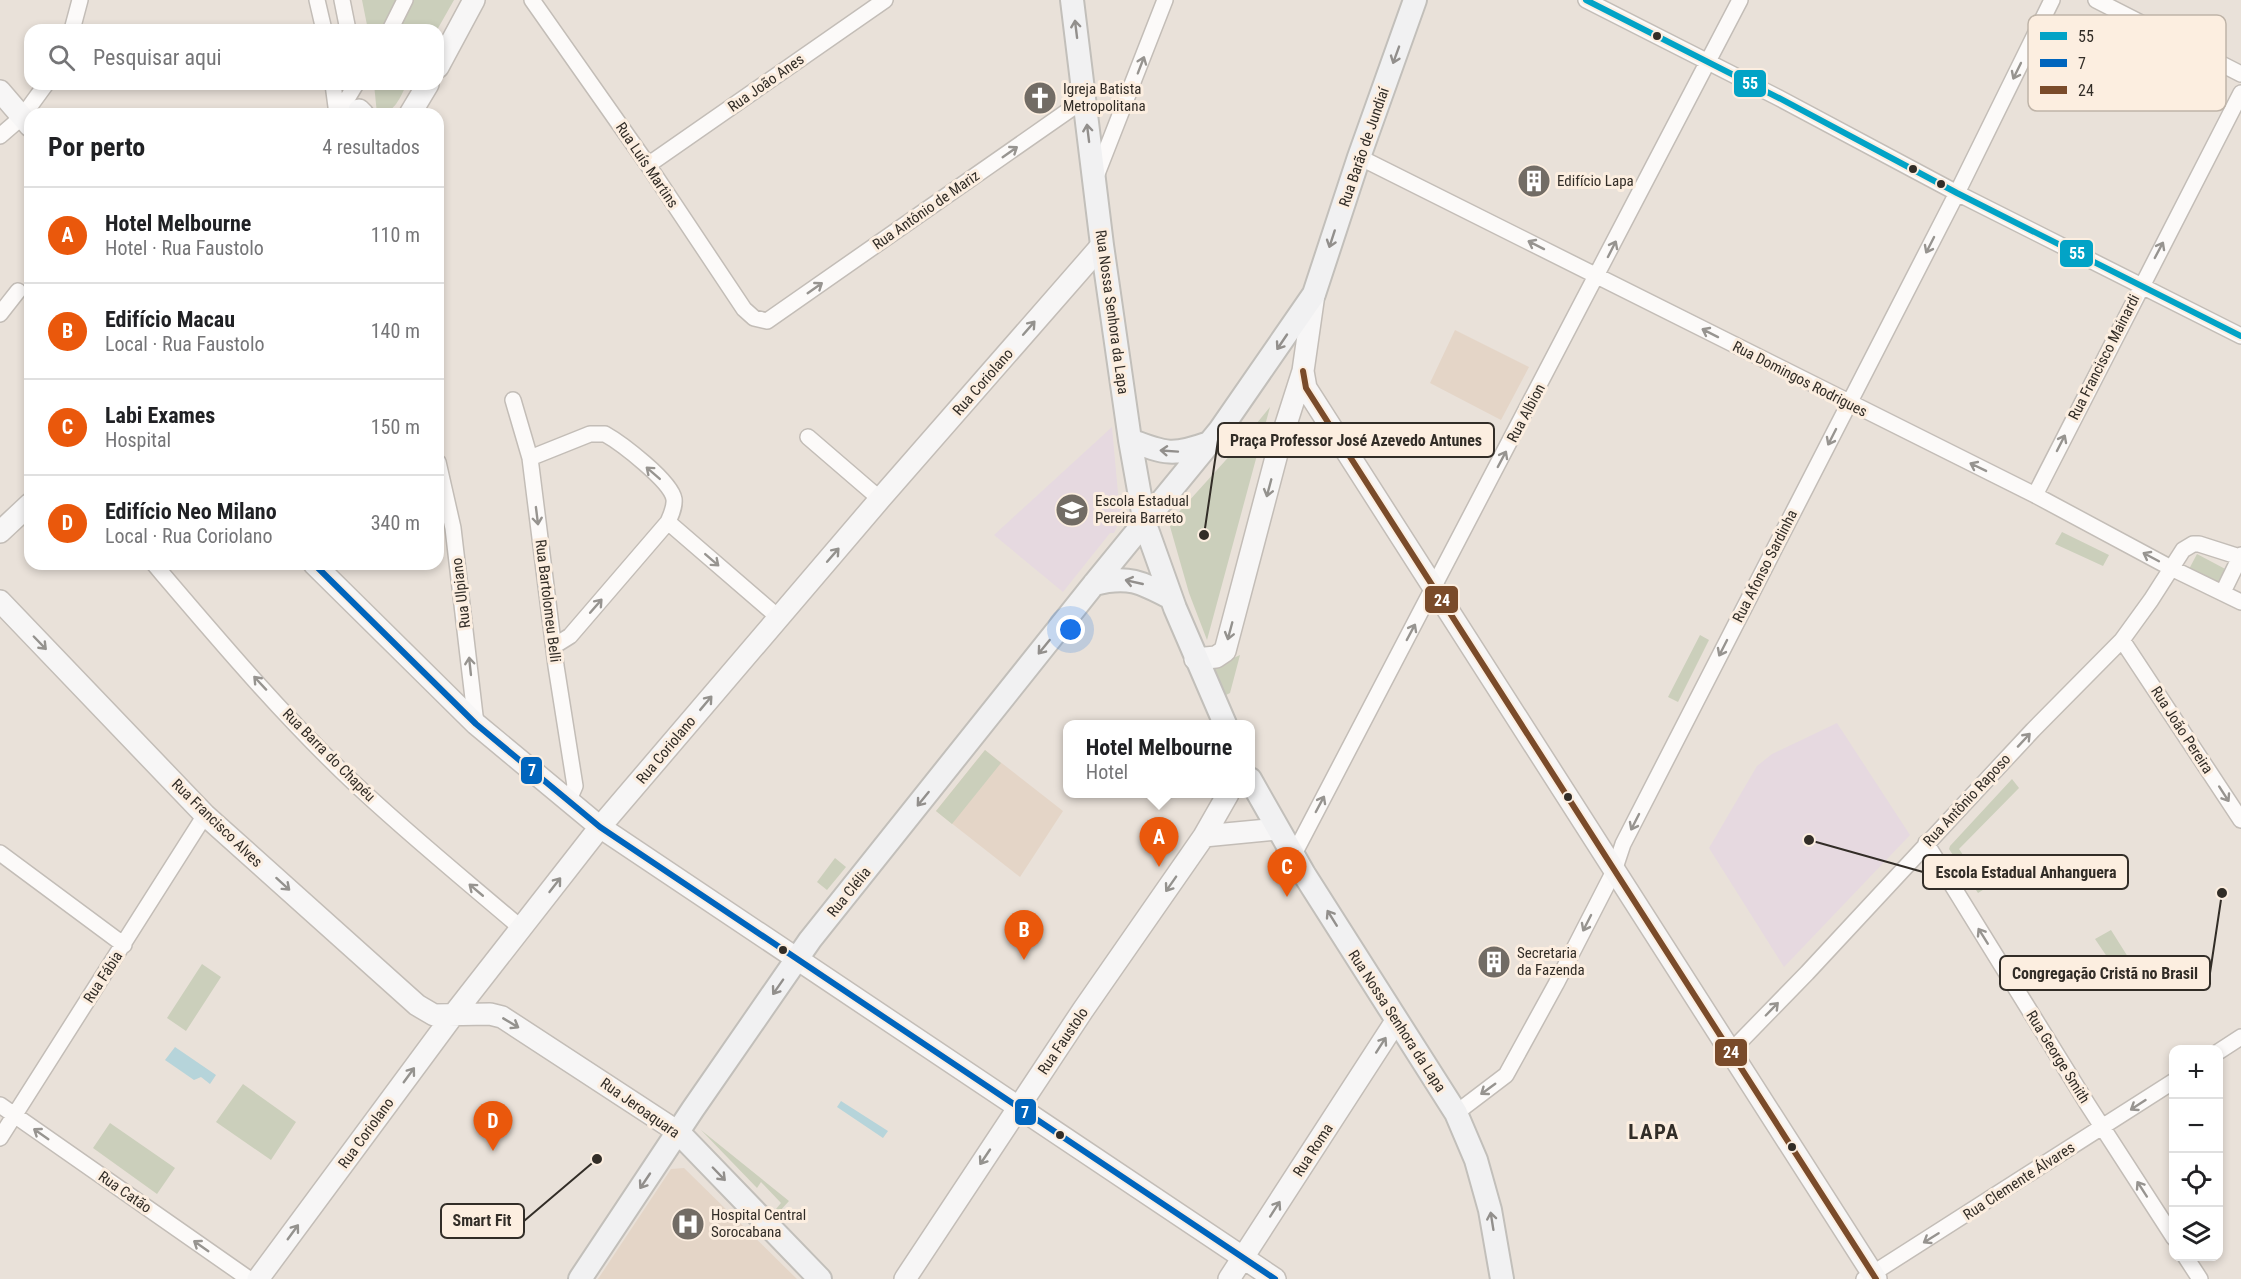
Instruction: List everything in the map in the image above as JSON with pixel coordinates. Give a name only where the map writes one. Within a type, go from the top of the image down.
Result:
[{"type":"main road","name":"Rua Nossa Senhora da Lapa","points":[[1072,0],[1102,245],[1130,440],[1145,524],[1195,658]]},
{"type":"main road","name":"Rua Barão de Jundiaí","points":[[1209,443],[1262,371],[1314,294],[1359,157],[1415,0]]},
{"type":"main road","points":[[1130,440],[1155,450],[1174,453],[1209,443]]},
{"type":"main road","name":"Rua Clélia","points":[[580,1279],[797,959],[1094,584],[1209,443]]},
{"type":"main road","points":[[1094,584],[1114,579],[1130,579],[1150,586],[1172,598]]},
{"type":"main road","points":[[1195,658],[1223,720]]},
{"type":"main road","name":"Rua Nossa Senhora da Lapa","points":[[1255,786],[1293,856],[1456,1113],[1476,1160],[1491,1210],[1502,1279]]},
{"type":"main road","name":"Rua Jeroaquara","points":[[678,1132],[820,1279]]},
{"type":"street","points":[[74,24],[80,0]]},
{"type":"street","points":[[317,0],[323,24]]},
{"type":"street","points":[[342,0],[347,24]]},
{"type":"street","points":[[393,24],[405,0]]},
{"type":"street","points":[[444,56],[474,0]]},
{"type":"street","name":"Rua Luís Martins","points":[[532,0],[648,165],[744,309],[754,318],[767,321]]},
{"type":"street","name":"Rua João Anes","points":[[648,165],[885,0]]},
{"type":"street","points":[[1094,180],[1165,0]]},
{"type":"street","points":[[1586,0],[1957,193],[2241,336]]},
{"type":"street","name":"Rua Albion","points":[[1293,856],[1598,276],[1740,0]]},
{"type":"street","name":"Rua Afonso Sardinha","points":[[2045,15],[2052,0]]},
{"type":"street","points":[[2096,0],[2125,15]]},
{"type":"street","name":"Rua Afonso Sardinha","points":[[1456,1113],[1506,1075],[1556,984],[1614,871],[1623,844],[1957,193],[2028,49]]},
{"type":"street","points":[[2226,66],[2241,74]]},
{"type":"street","points":[[33,108],[43,90]]},
{"type":"street","points":[[334,90],[337,108]]},
{"type":"street","points":[[342,108],[352,90]]},
{"type":"street","points":[[357,90],[360,108]]},
{"type":"street","points":[[414,108],[424,90]]},
{"type":"street","points":[[0,91],[24,120]]},
{"type":"street","name":"Rua Francisco Mainardi","points":[[2035,495],[2140,285],[2241,93]]},
{"type":"street","name":"Rua Antônio de Mariz","points":[[767,321],[1085,99]]},
{"type":"street","points":[[0,136],[24,123]]},
{"type":"street","name":"Rua Domingos Rodrigues","points":[[1359,157],[2035,495],[2171,568],[2241,602]]},
{"type":"street","name":"Rua Coriolano","points":[[258,1279],[454,1014],[600,827],[778,617],[1102,245]]},
{"type":"street","points":[[0,314],[18,291]]},
{"type":"street","points":[[1195,658],[1216,657],[1225,651],[1279,446],[1303,371],[1314,294]]},
{"type":"street","points":[[1303,371],[1306,388],[1731,1051],[1871,1277]]},
{"type":"street","name":"Rua Bartolomeu Belli","points":[[513,400],[530,458],[575,786],[568,802]]},
{"type":"street","points":[[530,458],[590,434],[605,434],[623,447],[670,490],[674,505],[668,522],[570,636],[554,646]]},
{"type":"street","points":[[808,437],[880,499]]},
{"type":"street","name":"Rua Ulpiano","points":[[444,488],[453,528],[476,724]]},
{"type":"street","points":[[0,532],[24,510]]},
{"type":"street","points":[[668,522],[778,617]]},
{"type":"street","name":"Rua Antônio Raposo","points":[[1731,1051],[1807,973],[1926,843],[2122,640],[2184,550],[2193,544],[2240,556]]},
{"type":"street","points":[[2223,592],[2240,556]]},
{"type":"street","name":"Rua Barra do Chapéu","points":[[159,570],[208,627],[352,781],[425,848],[521,928]]},
{"type":"street","points":[[320,570],[476,724],[600,827],[1275,1279]]},
{"type":"street","name":"Rua Francisco Alves","points":[[0,601],[205,815],[417,1005],[434,1015],[454,1014]]},
{"type":"street","name":"Rua João Pereira","points":[[2122,640],[2241,820]]},
{"type":"street","name":"Rua Faustolo","points":[[905,1279],[1017,1108],[1204,836],[1226,798]]},
{"type":"street","name":"Rua Fábia","points":[[0,1138],[205,815]]},
{"type":"street","points":[[1204,836],[1278,829]]},
{"type":"street","name":"Rua George Smith","points":[[1926,843],[2102,1128],[2169,1230]]},
{"type":"street","points":[[0,854],[124,945]]},
{"type":"street","name":"Rua Jeroaquara","points":[[454,1014],[490,1014],[502,1017],[678,1132]]},
{"type":"street","name":"Rua Roma","points":[[1229,1279],[1396,1021]]},
{"type":"street","points":[[2223,1049],[2241,1037]]},
{"type":"street","name":"Rua Clemente Álvares","points":[[1871,1277],[2169,1084]]},
{"type":"street","name":"Rua Catão","points":[[0,1105],[249,1279]]},
{"type":"street","points":[[2188,1261],[2200,1279]]},
{"type":"shaded area","points":[[1455,330],[1529,367],[1501,420],[1430,383]]},
{"type":"shaded area","name":"Escola Estadual Pereira Barreto","points":[[1112,427],[1119,504],[1122,504],[1121,518],[1114,533],[1110,533],[1063,592],[994,535]]},
{"type":"shaded area","points":[[1837,723],[1910,835],[1784,967],[1709,848],[1757,766],[1772,754]]},
{"type":"shaded area","points":[[985,750],[1063,811],[1020,877],[936,811]]},
{"type":"shaded area","name":"Hospital Central Sorocabana","points":[[684,1168],[797,1279],[598,1279],[671,1169]]},
{"type":"green space","points":[[362,0],[454,0],[440,24],[367,24]]},
{"type":"green space","points":[[375,90],[404,90],[393,108],[376,108]]},
{"type":"green space","points":[[1270,407],[1207,640],[1189,593],[1169,523]]},
{"type":"green space","points":[[2062,532],[2109,555],[2103,566],[2055,544]]},
{"type":"green space","points":[[2197,554],[2229,571],[2221,587],[2188,571]]},
{"type":"green space","points":[[1700,635],[1709,640],[1678,702],[1668,697]]},
{"type":"green space","points":[[1240,655],[1230,693],[1224,696],[1210,669]]},
{"type":"green space","points":[[985,750],[1001,763],[952,824],[936,811]]},
{"type":"green space","points":[[2012,779],[2019,788],[1959,849],[1986,888],[1978,893],[1949,849]]},
{"type":"green space","points":[[835,858],[846,867],[827,890],[817,882]]},
{"type":"green space","points":[[2111,930],[2128,957],[2114,967],[2095,939]]},
{"type":"green space","points":[[202,964],[221,977],[186,1031],[167,1018]]},
{"type":"green space","points":[[243,1084],[296,1122],[271,1160],[216,1122]]},
{"type":"green space","points":[[110,1123],[175,1168],[157,1194],[93,1148]]},
{"type":"green space","points":[[701,1130],[789,1201],[779,1212],[776,1209],[781,1203],[761,1182],[757,1188]]},
{"type":"water","points":[[175,1047],[216,1075],[210,1084],[201,1077],[194,1080],[165,1060]]},
{"type":"water","points":[[841,1101],[888,1131],[883,1138],[837,1107]]},
{"type":"transit line","name":"55","points":[[1586,0],[1779,98],[1957,193],[2241,336]]},
{"type":"transit line","name":"24","points":[[1303,371],[1306,388],[1876,1279]]},
{"type":"transit line","name":"7","points":[[320,570],[476,724],[600,827],[1275,1279]]},
{"type":"place","name":"Igreja Batista Metropolitana","points":[[1040,98]]},
{"type":"place","name":"Edifício Lapa","points":[[1534,181]]},
{"type":"place","name":"Escola Estadual Pereira Barreto","points":[[1072,510]]},
{"type":"place","name":"Praça Professor José Azevedo Antunes","points":[[1204,535]]},
{"type":"place","name":"Escola Estadual Anhanguera","points":[[1809,840]]},
{"type":"place","name":"Hotel Melbourne","points":[[1159,867]]},
{"type":"place","name":"Congregação Cristã no Brasil","points":[[2222,893]]},
{"type":"place","name":"Labi Exames","points":[[1287,897]]},
{"type":"place","name":"Edifício Macau","points":[[1024,960]]},
{"type":"place","name":"Secretaria da Fazenda","points":[[1494,962]]},
{"type":"place","name":"Edifício Neo Milano","points":[[493,1151]]},
{"type":"place","name":"Smart Fit","points":[[597,1159]]},
{"type":"place","name":"Hospital Central Sorocabana","points":[[688,1224]]},
{"type":"district","name":"LAPA","points":[[1654,1132]]}]
